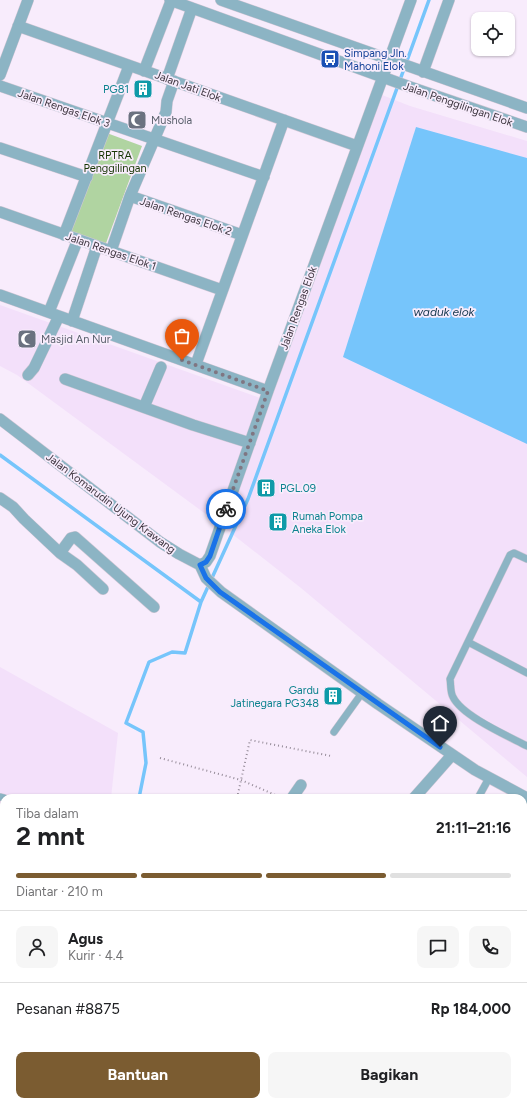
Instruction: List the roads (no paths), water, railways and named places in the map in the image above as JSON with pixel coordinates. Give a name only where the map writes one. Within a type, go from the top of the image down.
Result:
[{"type":"street","points":[[0,75],[28,0]]},
{"type":"street","points":[[144,71],[171,0],[186,4],[386,78]]},
{"type":"street","points":[[220,0],[393,61]]},
{"type":"street","name":"Jalan Rengas Elok","points":[[200,565],[208,560],[216,540],[268,391],[357,146],[393,61],[411,0]]},
{"type":"street","points":[[419,71],[449,0]]},
{"type":"street","points":[[111,251],[130,196],[166,112],[186,4]]},
{"type":"street","name":"Jalan Jati Elok","points":[[18,26],[357,146]]},
{"type":"street","name":"Jalan Penggilingan Elok","points":[[393,61],[527,108]]},
{"type":"street","points":[[64,235],[130,66]]},
{"type":"street","name":"Jalan Penggilingan Elok","points":[[386,78],[527,127]]},
{"type":"street","name":"Jalan Rengas Elok 3","points":[[0,86],[264,176]]},
{"type":"street","points":[[196,364],[284,120]]},
{"type":"street","points":[[0,148],[87,177]]},
{"type":"street","name":"Jalan Rengas Elok 2","points":[[130,196],[242,235]]},
{"type":"street","name":"Jalan Rengas Elok 1","points":[[0,212],[222,290]]},
{"type":"street","points":[[28,375],[34,368],[54,314],[78,239]]},
{"type":"street","points":[[72,321],[97,246]]},
{"type":"street","points":[[0,295],[268,391]]},
{"type":"street","points":[[144,407],[161,367]]},
{"type":"street","points":[[65,379],[193,425],[250,443]]},
{"type":"street","name":"Jalan Komarudin Ujung Krawang","points":[[0,419],[160,542],[200,565]]},
{"type":"street","points":[[0,498],[13,507],[60,553],[77,565],[103,589]]},
{"type":"street","points":[[60,553],[71,538],[75,537],[154,607]]},
{"type":"street","points":[[200,565],[206,578],[220,592],[452,755],[489,778],[519,794]]},
{"type":"street","points":[[418,794],[452,755]]},
{"type":"street","points":[[295,794],[301,786]]},
{"type":"lane","points":[[527,559],[514,553],[510,555],[450,679],[452,696],[458,706],[474,717],[527,746]]},
{"type":"lane","points":[[468,642],[527,673]]},
{"type":"lane","points":[[334,732],[362,693]]},
{"type":"lane","points":[[480,794],[489,778]]},
{"type":"water","name":"waduk elok","points":[[416,127],[527,158],[527,444],[343,357]]},
{"type":"waterway","points":[[201,602],[248,499],[429,0]]},
{"type":"waterway","points":[[0,455],[201,602],[185,653],[172,652],[149,662],[126,723],[143,732],[146,763],[140,794]]},
{"type":"place","name":"Simpang Jln. Mahoni Elok","points":[[330,59]]},
{"type":"place","name":"PG81","points":[[143,89]]},
{"type":"place","name":"Mushola","points":[[137,120]]},
{"type":"place","name":"Masjid An Nur","points":[[27,339]]},
{"type":"place","name":"PGL.09","points":[[266,488]]},
{"type":"place","name":"Rumah Pompa Aneka Elok","points":[[278,522]]},
{"type":"place","name":"Gardu Jatinegara PG348","points":[[333,696]]},
{"type":"park label","name":"RPTRA Penggilingan","points":[[115,161]]}]
